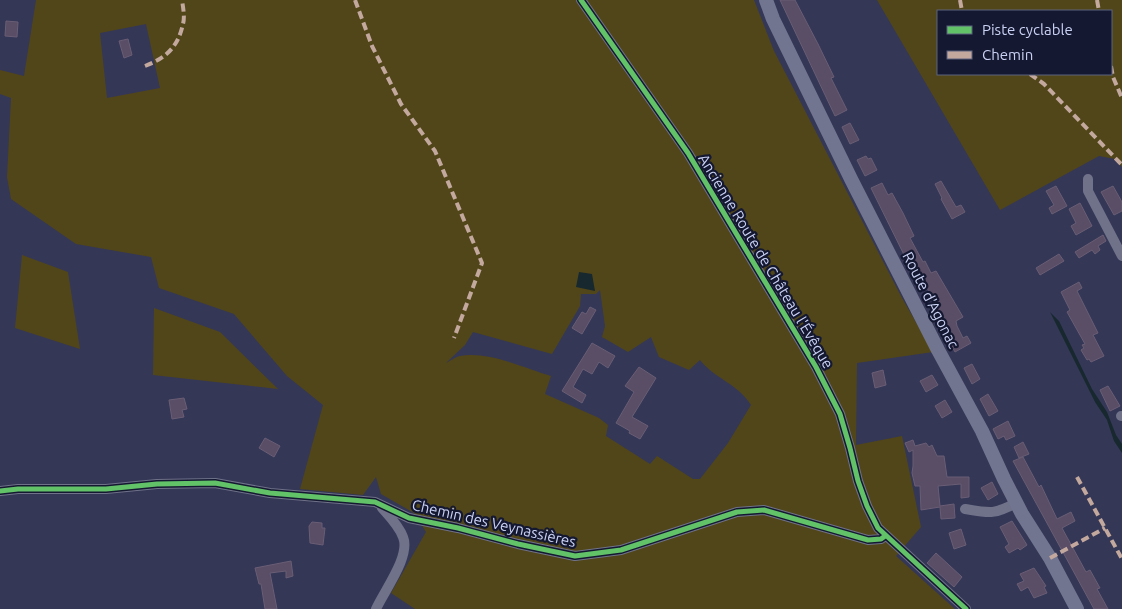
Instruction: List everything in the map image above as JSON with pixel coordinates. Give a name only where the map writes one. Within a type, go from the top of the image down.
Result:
[{"type":"main road","name":"Route d'Agonac","points":[[766,0],[773,19],[856,188],[982,432],[1016,503],[1041,541],[1077,609]]},
{"type":"street","name":"Ancienne Route de Château l'Évêque","points":[[581,0],[688,153],[816,367],[840,414],[866,506],[878,528],[966,609]]},
{"type":"street","points":[[1088,179],[1088,191],[1122,256]]},
{"type":"street","name":"Chemin des Veynassières","points":[[0,491],[18,489],[106,489],[157,484],[215,483],[270,493],[375,502],[409,518],[575,556],[621,550],[737,512],[752,510],[764,510],[868,540],[881,539],[885,536]]},
{"type":"street","points":[[965,509],[989,513],[1001,511],[1016,503]]},
{"type":"street","points":[[376,609],[393,577],[405,547],[404,538],[382,508],[383,506]]},
{"type":"shaded area","points":[[36,0],[754,0],[774,51],[902,298],[933,352],[857,363],[856,445],[902,436],[921,527],[896,556],[955,609],[415,609],[391,593],[426,532],[414,513],[381,494],[376,477],[363,495],[300,489],[323,405],[287,376],[234,314],[159,288],[151,257],[76,244],[11,199],[7,177],[11,98],[0,94],[0,70],[24,76]],"holes":[[[146,24],[160,88],[107,98],[100,33]],[[600,290],[605,326],[602,337],[628,352],[651,337],[659,357],[689,370],[700,360],[712,372],[739,391],[751,405],[728,443],[700,479],[693,479],[657,456],[650,464],[606,436],[608,425],[599,418],[545,394],[551,376],[506,361],[482,356],[460,356],[446,363],[465,345],[473,332],[552,354],[580,306],[581,294],[596,294]]]},
{"type":"shaded area","points":[[877,0],[1122,0],[1122,167],[1115,159],[1099,156],[1000,210]]},
{"type":"shaded area","points":[[22,255],[68,272],[80,349],[15,328]]},
{"type":"shaded area","points":[[154,308],[220,332],[278,389],[153,375]]},
{"type":"water","points":[[579,272],[592,274],[595,291],[576,287]]},
{"type":"water","points":[[1050,312],[1059,321],[1092,389],[1107,412],[1116,435],[1122,444],[1122,453],[1114,441],[1107,420],[1095,402]]},
{"type":"building","points":[[780,0],[795,0],[834,77],[831,78],[847,110],[835,116]]},
{"type":"building","points":[[6,21],[18,22],[17,37],[5,36]]},
{"type":"building","points":[[128,39],[132,55],[124,58],[119,41]]},
{"type":"building","points":[[850,123],[859,140],[850,144],[842,127]]},
{"type":"building","points":[[866,156],[868,159],[871,158],[877,170],[865,176],[857,160]]},
{"type":"building","points":[[941,181],[956,207],[961,205],[965,212],[952,219],[935,184]]},
{"type":"building","points":[[882,183],[888,195],[892,193],[903,213],[914,236],[910,238],[923,262],[925,261],[931,273],[936,271],[963,317],[956,321],[957,326],[963,338],[967,336],[971,343],[955,352],[947,337],[952,334],[920,275],[915,277],[871,188]]},
{"type":"building","points":[[1056,186],[1067,206],[1052,214],[1049,208],[1054,205],[1046,191]]},
{"type":"building","points":[[1113,186],[1122,202],[1122,211],[1114,215],[1101,192]]},
{"type":"building","points":[[1080,203],[1092,226],[1076,235],[1071,226],[1076,223],[1069,209]]},
{"type":"building","points":[[1103,235],[1106,241],[1098,246],[1100,250],[1095,254],[1092,250],[1079,258],[1075,252]]},
{"type":"building","points":[[1059,254],[1064,261],[1040,275],[1036,268]]},
{"type":"building","points":[[1079,282],[1082,288],[1077,291],[1098,333],[1093,335],[1104,356],[1091,362],[1089,359],[1087,360],[1081,350],[1084,348],[1082,345],[1085,344],[1067,312],[1070,310],[1061,292]]},
{"type":"building","points":[[590,307],[596,310],[582,334],[572,328],[582,312],[586,314]]},
{"type":"building","points":[[592,343],[615,356],[608,368],[599,362],[592,374],[583,369],[573,387],[586,395],[582,403],[562,391]]},
{"type":"building","points":[[972,364],[980,379],[972,384],[964,368]]},
{"type":"building","points":[[639,367],[656,378],[632,417],[648,426],[640,439],[616,423],[634,392],[625,386]]},
{"type":"building","points":[[883,370],[886,385],[875,388],[872,373]]},
{"type":"building","points":[[932,375],[938,385],[926,392],[920,381]]},
{"type":"building","points":[[1108,386],[1120,406],[1110,411],[1100,390]]},
{"type":"building","points":[[988,394],[998,411],[989,416],[980,399]]},
{"type":"building","points":[[184,398],[187,409],[182,410],[184,417],[172,419],[169,400]]},
{"type":"building","points":[[945,400],[952,412],[942,418],[935,406]]},
{"type":"building","points":[[1008,421],[1015,436],[1006,440],[1004,436],[998,439],[993,429]]},
{"type":"building","points":[[265,438],[280,446],[274,457],[259,448]]},
{"type":"building","points":[[913,440],[915,446],[926,443],[929,447],[932,445],[937,456],[944,456],[947,477],[969,477],[969,497],[961,498],[961,484],[938,486],[940,506],[954,504],[955,518],[941,519],[940,507],[921,510],[920,486],[915,486],[912,473],[913,450],[909,452],[905,443]]},
{"type":"building","points":[[1023,442],[1029,454],[1019,458],[1014,447]]},
{"type":"building","points":[[1023,457],[1039,487],[1041,485],[1057,519],[1071,512],[1075,521],[1062,528],[1086,572],[1090,570],[1100,588],[1097,589],[1108,609],[1094,609],[1013,461]]},
{"type":"building","points":[[992,482],[998,494],[988,500],[981,488]]},
{"type":"building","points":[[1012,521],[1027,545],[1020,550],[1018,548],[1009,553],[1005,547],[1009,544],[1000,527]]},
{"type":"building","points":[[312,522],[322,523],[322,528],[325,528],[323,545],[310,543],[309,526]]},
{"type":"building","points":[[961,529],[966,545],[954,549],[949,533]]},
{"type":"building","points":[[936,553],[962,577],[954,587],[927,563]]},
{"type":"building","points":[[291,561],[293,576],[286,578],[286,571],[270,573],[277,609],[265,609],[261,584],[259,584],[255,568]]},
{"type":"building","points":[[1034,568],[1046,586],[1044,587],[1047,593],[1034,598],[1028,587],[1021,591],[1017,584],[1024,581],[1020,574]]},
{"type":"marked path","points":[[145,66],[170,51],[178,39],[184,21],[182,0]]},
{"type":"marked path","points":[[355,0],[372,46],[401,104],[435,151],[482,263],[454,338]]},
{"type":"marked path","points":[[960,0],[962,10]]},
{"type":"marked path","points":[[1097,0],[1099,10]]},
{"type":"marked path","points":[[1112,72],[1122,98]]},
{"type":"marked path","points":[[1031,75],[1044,84],[1122,165]]},
{"type":"marked path","points":[[1077,477],[1122,559]]},
{"type":"marked path","points":[[1050,558],[1105,528]]},
{"type":"cycle path","points":[[581,0],[688,153],[816,367],[840,414],[858,481],[867,506],[878,528],[966,609]]},
{"type":"cycle path","points":[[0,491],[18,489],[106,489],[157,484],[215,483],[270,493],[375,502],[409,518],[575,556],[621,550],[737,512],[764,510],[868,540],[881,539],[885,536]]}]
